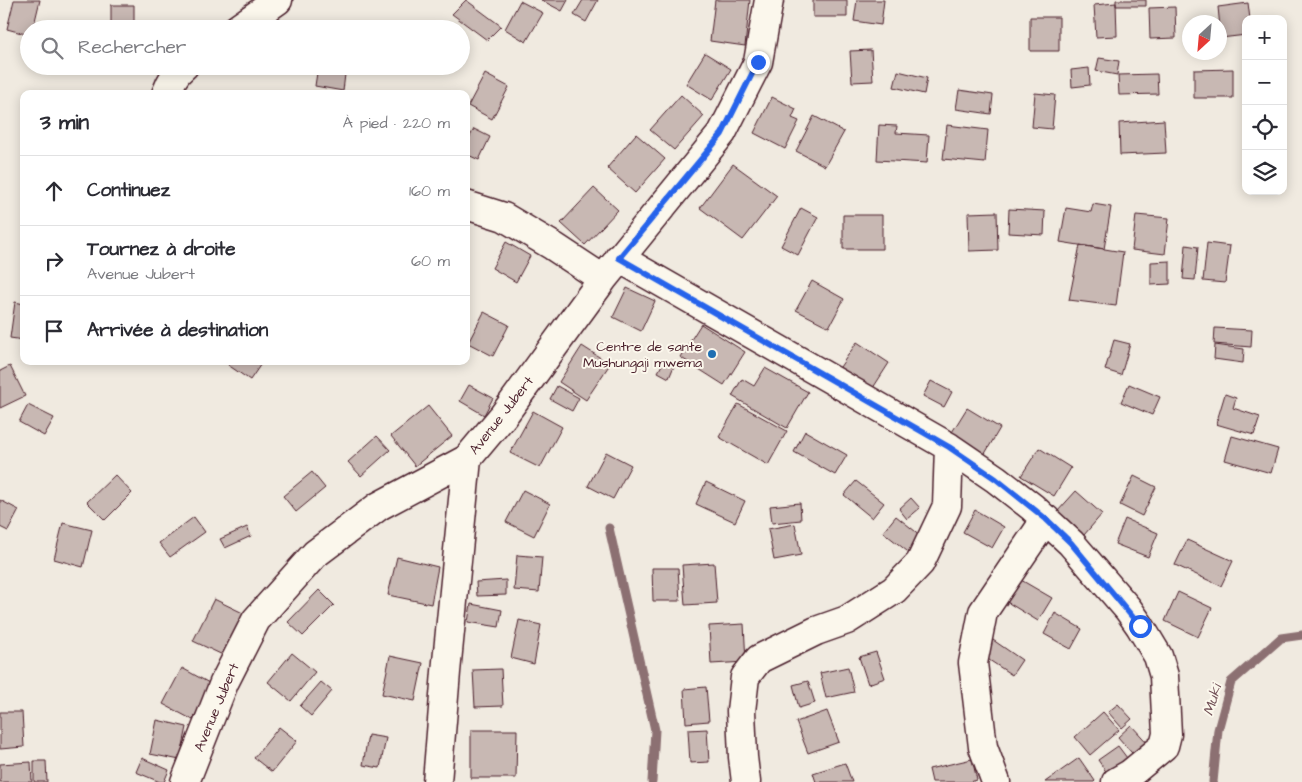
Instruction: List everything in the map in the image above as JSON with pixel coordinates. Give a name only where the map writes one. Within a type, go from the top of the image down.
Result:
[{"type":"street","points":[[250,20],[278,0]]},
{"type":"street","name":"Avenue Jubert","points":[[185,782],[224,683],[256,620],[315,554],[372,511],[467,459],[503,416],[619,258],[722,134],[758,62],[769,0]]},
{"type":"street","points":[[168,90],[171,81],[176,75]]},
{"type":"street","points":[[470,206],[504,217],[554,246],[603,279]]},
{"type":"street","points":[[619,258],[949,447],[996,479],[1046,519],[1071,543],[1128,609],[1140,626],[1158,656],[1164,676],[1167,734],[1164,746],[1130,774],[1116,782]]},
{"type":"street","points":[[746,782],[741,711],[745,678],[759,659],[816,631],[847,620],[894,590],[920,563],[947,506],[949,447]]},
{"type":"street","points":[[437,782],[467,459]]},
{"type":"street","points":[[996,782],[983,747],[972,663],[982,612],[1046,519]]},
{"type":"building","points":[[14,0],[40,0],[35,20],[20,20],[20,33],[7,29]]},
{"type":"building","points":[[466,0],[501,26],[487,40],[470,27],[470,20],[460,20],[452,14]]},
{"type":"building","points":[[541,0],[568,0],[562,11]]},
{"type":"building","points":[[583,0],[598,0],[586,22],[574,15]]},
{"type":"building","points":[[715,0],[750,0],[745,46],[710,41]]},
{"type":"building","points":[[813,0],[847,0],[847,17],[813,17]]},
{"type":"building","points":[[857,0],[884,0],[881,25],[854,21]]},
{"type":"building","points":[[1116,0],[1146,0],[1146,6],[1116,6]]},
{"type":"building","points":[[520,1],[543,13],[526,42],[505,29]]},
{"type":"building","points":[[1116,3],[1117,36],[1096,37],[1094,5]]},
{"type":"building","points":[[1248,3],[1250,15],[1242,15],[1242,35],[1227,37],[1227,15],[1219,15],[1218,7]]},
{"type":"building","points":[[111,5],[134,5],[134,20],[111,20]]},
{"type":"building","points":[[1175,7],[1176,38],[1150,39],[1149,8]]},
{"type":"building","points":[[1030,17],[1059,17],[1059,51],[1030,51]]},
{"type":"building","points":[[871,50],[873,81],[852,82],[850,51]]},
{"type":"building","points":[[705,53],[731,69],[712,100],[686,84]]},
{"type":"building","points":[[1099,58],[1119,61],[1117,75],[1096,71]]},
{"type":"building","points":[[1089,68],[1090,85],[1072,87],[1071,70]]},
{"type":"building","points":[[1233,69],[1233,98],[1194,98],[1194,70]]},
{"type":"building","points":[[898,71],[927,78],[924,94],[894,87]]},
{"type":"building","points":[[485,74],[509,87],[492,119],[470,107],[470,102]]},
{"type":"building","points":[[1157,74],[1158,94],[1119,95],[1118,75]]},
{"type":"building","points":[[317,75],[345,75],[343,90],[315,86]]},
{"type":"building","points":[[959,90],[993,95],[991,114],[956,109]]},
{"type":"building","points":[[1035,93],[1055,95],[1052,129],[1032,127]]},
{"type":"building","points":[[681,95],[704,116],[674,150],[650,130]]},
{"type":"building","points":[[772,97],[796,109],[792,118],[799,121],[785,149],[754,133]]},
{"type":"building","points":[[814,116],[844,132],[825,166],[796,151]]},
{"type":"building","points":[[1164,120],[1166,153],[1120,155],[1119,123]]},
{"type":"building","points":[[879,125],[897,126],[896,133],[929,135],[927,163],[877,160]]},
{"type":"building","points":[[947,125],[988,130],[985,163],[943,159]]},
{"type":"building","points":[[474,129],[490,137],[479,160],[470,156],[470,136]]},
{"type":"building","points":[[636,134],[665,159],[635,193],[607,168]]},
{"type":"building","points":[[733,164],[777,196],[743,240],[700,208]]},
{"type":"building","points":[[594,188],[618,210],[585,245],[561,223]]},
{"type":"building","points":[[1093,204],[1111,207],[1104,249],[1060,242],[1066,208],[1091,212]]},
{"type":"building","points":[[801,208],[818,217],[798,255],[781,246]]},
{"type":"building","points":[[1009,209],[1045,211],[1044,235],[1008,233]]},
{"type":"building","points":[[997,212],[998,250],[969,251],[968,213]]},
{"type":"building","points":[[843,215],[882,215],[882,249],[843,249]]},
{"type":"building","points":[[1136,215],[1169,218],[1165,254],[1132,250]]},
{"type":"building","points":[[506,242],[530,256],[516,282],[492,268]]},
{"type":"building","points":[[1207,243],[1230,246],[1225,283],[1203,281]]},
{"type":"building","points":[[1080,245],[1123,252],[1116,306],[1069,300]]},
{"type":"building","points":[[1186,245],[1198,247],[1195,280],[1183,279]]},
{"type":"building","points":[[1170,261],[1170,284],[1151,285],[1151,262]]},
{"type":"building","points":[[812,281],[844,299],[829,327],[796,310]]},
{"type":"building","points":[[627,288],[655,301],[641,331],[613,317]]},
{"type":"building","points":[[15,302],[20,303],[20,339],[10,338]]},
{"type":"building","points":[[484,312],[509,325],[493,356],[470,344],[470,339]]},
{"type":"building","name":"Centre de sante Mushungaji mwema","points":[[701,324],[745,352],[724,385],[680,357]]},
{"type":"building","points":[[1215,328],[1252,330],[1251,347],[1214,344]]},
{"type":"building","points":[[1114,340],[1130,344],[1121,375],[1105,370]]},
{"type":"building","points":[[857,342],[889,363],[871,391],[838,370]]},
{"type":"building","points":[[1215,345],[1244,349],[1243,363],[1214,359]]},
{"type":"building","points":[[582,346],[610,364],[586,400],[559,382]]},
{"type":"building","points":[[664,361],[674,366],[669,378],[658,372]]},
{"type":"building","points":[[228,365],[260,365],[250,380]]},
{"type":"building","points":[[10,366],[25,396],[0,408],[0,371]]},
{"type":"building","points":[[765,368],[808,392],[787,428],[732,396],[742,379],[754,386]]},
{"type":"building","points":[[931,381],[952,392],[944,407],[923,396]]},
{"type":"building","points":[[1129,384],[1160,397],[1152,415],[1121,402]]},
{"type":"building","points":[[469,385],[493,398],[484,415],[460,401]]},
{"type":"building","points":[[557,386],[579,398],[572,411],[550,399]]},
{"type":"building","points":[[1225,394],[1236,398],[1233,408],[1260,417],[1254,435],[1216,424]]},
{"type":"building","points":[[738,404],[787,431],[768,465],[719,437]]},
{"type":"building","points":[[28,405],[54,418],[44,436],[19,422]]},
{"type":"building","points":[[428,406],[452,436],[415,466],[391,436]]},
{"type":"building","points":[[967,408],[1000,428],[983,457],[949,437]]},
{"type":"building","points":[[533,411],[562,427],[540,468],[510,453]]},
{"type":"building","points":[[805,431],[847,455],[835,475],[794,452]]},
{"type":"building","points":[[377,436],[390,450],[361,476],[348,462]]},
{"type":"building","points":[[1232,436],[1278,449],[1271,473],[1225,460]]},
{"type":"building","points":[[1039,448],[1071,468],[1054,496],[1021,476]]},
{"type":"building","points":[[606,452],[631,465],[613,499],[588,486]]},
{"type":"building","points":[[312,472],[325,488],[296,512],[283,496]]},
{"type":"building","points":[[115,475],[132,493],[105,520],[87,502]]},
{"type":"building","points":[[1134,476],[1156,487],[1142,516],[1120,505]]},
{"type":"building","points":[[856,481],[884,503],[872,518],[844,495]]},
{"type":"building","points":[[706,482],[745,501],[735,522],[696,504]]},
{"type":"building","points":[[523,490],[550,504],[534,536],[506,522]]},
{"type":"building","points":[[1076,491],[1102,514],[1084,535],[1057,512]]},
{"type":"building","points":[[911,498],[920,508],[907,519],[899,509]]},
{"type":"building","points":[[0,500],[19,510],[8,531],[0,527]]},
{"type":"building","points":[[800,503],[801,520],[772,523],[770,506]]},
{"type":"building","points":[[975,510],[1004,527],[992,548],[963,532]]},
{"type":"building","points":[[896,516],[925,539],[912,555],[883,532]]},
{"type":"building","points":[[194,517],[205,532],[170,557],[159,543]]},
{"type":"building","points":[[1125,519],[1158,533],[1148,557],[1115,544]]},
{"type":"building","points":[[63,523],[92,530],[83,567],[54,559]]},
{"type":"building","points":[[795,524],[801,555],[774,560],[768,529]]},
{"type":"building","points":[[247,527],[251,536],[225,548],[220,539]]},
{"type":"building","points":[[1187,540],[1233,561],[1221,586],[1175,565]]},
{"type":"building","points":[[517,555],[542,557],[539,592],[514,590]]},
{"type":"building","points":[[397,557],[438,567],[431,604],[388,595]]},
{"type":"building","points":[[714,563],[717,603],[685,605],[682,565]]},
{"type":"building","points":[[652,568],[678,568],[680,601],[653,601]]},
{"type":"building","points":[[506,580],[506,595],[477,596],[476,582]]},
{"type":"building","points":[[1021,580],[1052,598],[1038,621],[1007,602]]},
{"type":"building","points":[[319,590],[334,605],[303,636],[288,622]]},
{"type":"building","points":[[1178,592],[1212,608],[1198,637],[1165,621]]},
{"type":"building","points":[[214,599],[245,614],[225,656],[193,641]]},
{"type":"building","points":[[471,604],[502,610],[499,627],[468,622]]},
{"type":"building","points":[[1055,613],[1082,629],[1071,649],[1044,634]]},
{"type":"building","points":[[519,620],[541,625],[534,664],[511,658]]},
{"type":"building","points":[[744,624],[746,662],[711,664],[709,626]]},
{"type":"building","points":[[993,640],[1022,660],[1012,675],[983,656]]},
{"type":"building","points":[[876,652],[885,678],[868,684],[859,657]]},
{"type":"building","points":[[292,653],[315,672],[291,701],[268,682]]},
{"type":"building","points":[[390,656],[423,663],[415,701],[382,694]]},
{"type":"building","points":[[848,667],[854,692],[826,698],[820,673]]},
{"type":"building","points":[[182,668],[211,684],[193,720],[163,704]]},
{"type":"building","points":[[501,669],[503,706],[475,707],[473,670]]},
{"type":"building","points":[[808,681],[815,703],[799,708],[793,685]]},
{"type":"building","points":[[321,682],[332,691],[311,716],[300,706]]},
{"type":"building","points":[[706,687],[709,721],[686,723],[684,689]]},
{"type":"building","points":[[1118,704],[1132,719],[1122,728],[1108,712]]},
{"type":"building","points":[[827,711],[839,742],[808,753],[796,722]]},
{"type":"building","points":[[0,712],[22,712],[24,747],[0,749]]},
{"type":"building","points":[[1103,712],[1119,730],[1090,755],[1075,737]]},
{"type":"building","points":[[157,720],[187,727],[180,760],[150,754]]},
{"type":"building","points":[[1131,725],[1152,748],[1138,760],[1118,737]]},
{"type":"building","points":[[279,727],[297,741],[272,772],[254,758]]},
{"type":"building","points":[[707,729],[709,762],[690,763],[688,730]]},
{"type":"building","points":[[471,730],[517,730],[516,778],[471,778]]},
{"type":"building","points":[[368,735],[386,738],[380,768],[363,765]]},
{"type":"building","points":[[1118,746],[1127,758],[1107,773],[1098,760]]},
{"type":"building","points":[[142,758],[169,770],[164,782],[136,772]]},
{"type":"building","points":[[1079,758],[1094,782],[1045,782]]},
{"type":"building","points":[[972,759],[977,780],[970,782],[932,782],[929,769]]},
{"type":"building","points":[[34,761],[46,761],[47,782],[34,782]]},
{"type":"building","points":[[31,762],[32,782],[0,782],[0,764]]},
{"type":"building","points":[[845,763],[852,782],[816,782],[813,773]]},
{"type":"waterway","points":[[609,528],[655,730],[652,782]]},
{"type":"waterway","name":"Muki","points":[[1213,782],[1218,730],[1231,682],[1281,638],[1302,635]]},
{"type":"place","name":"Centre de sante Mushungaji mwema","points":[[712,354]]},
{"type":"route","points":[[758,62],[722,134],[619,258],[949,447],[996,479],[1032,507],[1071,543],[1128,609],[1140,626]]}]
